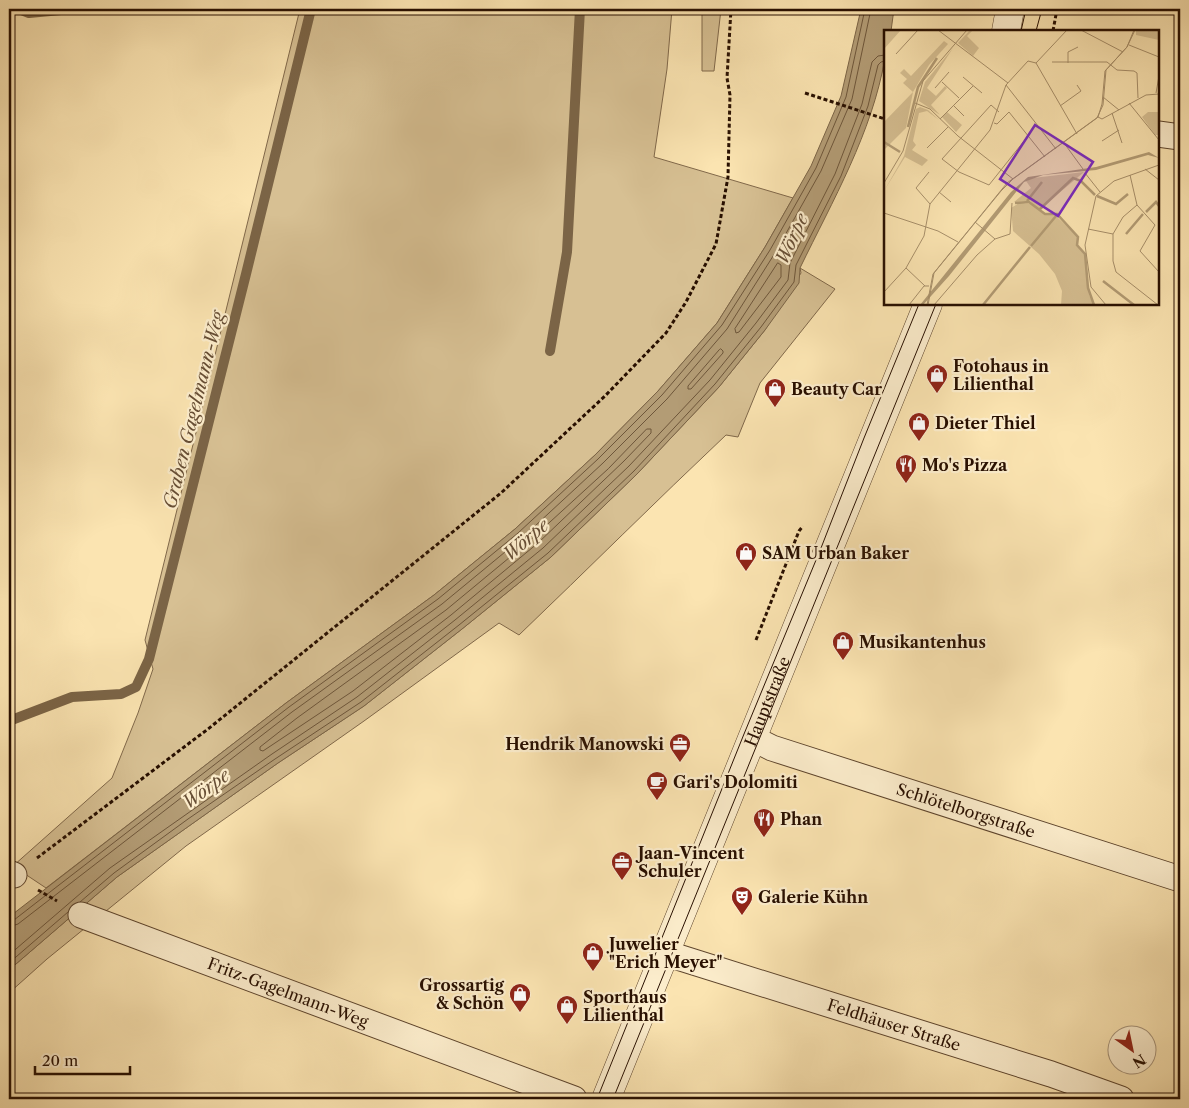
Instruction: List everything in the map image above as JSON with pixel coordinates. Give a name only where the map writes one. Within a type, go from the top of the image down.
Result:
[{"type":"street","points":[[1006,30],[1010,9]]},
{"type":"street","points":[[1159,134],[1180,137]]},
{"type":"street","name":"Hauptstraße","points":[[606,1099],[928,305]]},
{"type":"street","name":"Schlötelborgstraße","points":[[752,738],[772,748],[1180,879]]},
{"type":"street","name":"Fritz-Gagelmann-Weg","points":[[81,915],[574,1099]]},
{"type":"street","name":"Feldhäuser Straße","points":[[665,953],[1051,1074],[1121,1099]]},
{"type":"path","points":[[81,915],[12,874],[208,729],[501,493],[605,396],[666,333],[686,302],[716,244],[728,176],[730,96],[726,78],[731,9]]},
{"type":"path","points":[[1053,30],[1057,9]]},
{"type":"path","points":[[805,92],[884,119]]},
{"type":"shaded area","points":[[300,9],[672,9],[667,69],[654,157],[793,198],[765,247],[717,323],[658,391],[595,455],[515,529],[434,595],[286,703],[46,888],[13,866],[112,778],[153,669],[145,640]]},
{"type":"shaded area","points":[[702,9],[721,9],[714,71],[702,71]]},
{"type":"shaded area","points":[[800,268],[835,289],[760,383],[738,437],[726,435],[519,635],[499,623],[186,846],[47,959],[9,993],[9,970],[117,877],[278,763],[364,706],[551,557],[637,474],[719,387],[765,330],[801,273]]},
{"type":"water","name":"Wörpe","points":[[861,9],[894,9],[891,30],[884,30],[884,63],[871,113],[850,166],[800,268],[799,283],[765,330],[719,387],[637,474],[551,557],[462,629],[364,706],[278,763],[117,877],[9,970],[9,917],[286,703],[434,595],[515,529],[595,455],[658,391],[717,323],[765,247],[811,166],[841,96]]},
{"type":"waterway","points":[[19,9],[29,13],[63,9]]},
{"type":"waterway","name":"Graben Gagelmann-Weg","points":[[9,721],[72,697],[121,694],[136,687],[149,659],[311,9]]},
{"type":"waterway","points":[[550,351],[567,252],[580,9]]},
{"type":"tram line","points":[[1021,30],[1026,9]]},
{"type":"tram line","points":[[1036,30],[1042,9]]},
{"type":"tram line","points":[[597,1099],[919,305]]},
{"type":"tram line","points":[[613,1099],[936,305]]},
{"type":"place","name":"Fotohaus in Lilienthal","points":[[937,394]]},
{"type":"place","name":"Beauty Car","points":[[775,408]]},
{"type":"place","name":"Dieter Thiel","points":[[919,442]]},
{"type":"place","name":"Mo's Pizza","points":[[906,484]]},
{"type":"place","name":"SAM Urban Baker","points":[[746,572]]},
{"type":"place","name":"Musikantenhus","points":[[843,661]]},
{"type":"place","name":"Hendrik Manowski","points":[[680,763]]},
{"type":"place","name":"Gari's Dolomiti","points":[[657,801]]},
{"type":"place","name":"Phan","points":[[764,838]]},
{"type":"place","name":"Jaan-Vincent Schuler","points":[[622,881]]},
{"type":"place","name":"Galerie Kühn","points":[[742,916]]},
{"type":"place","name":"Juwelier \"Erich Meyer\"","points":[[593,972]]},
{"type":"place","name":"Grossartig & Schön","points":[[520,1013]]},
{"type":"place","name":"Sporthaus Lilienthal","points":[[567,1025]]}]
